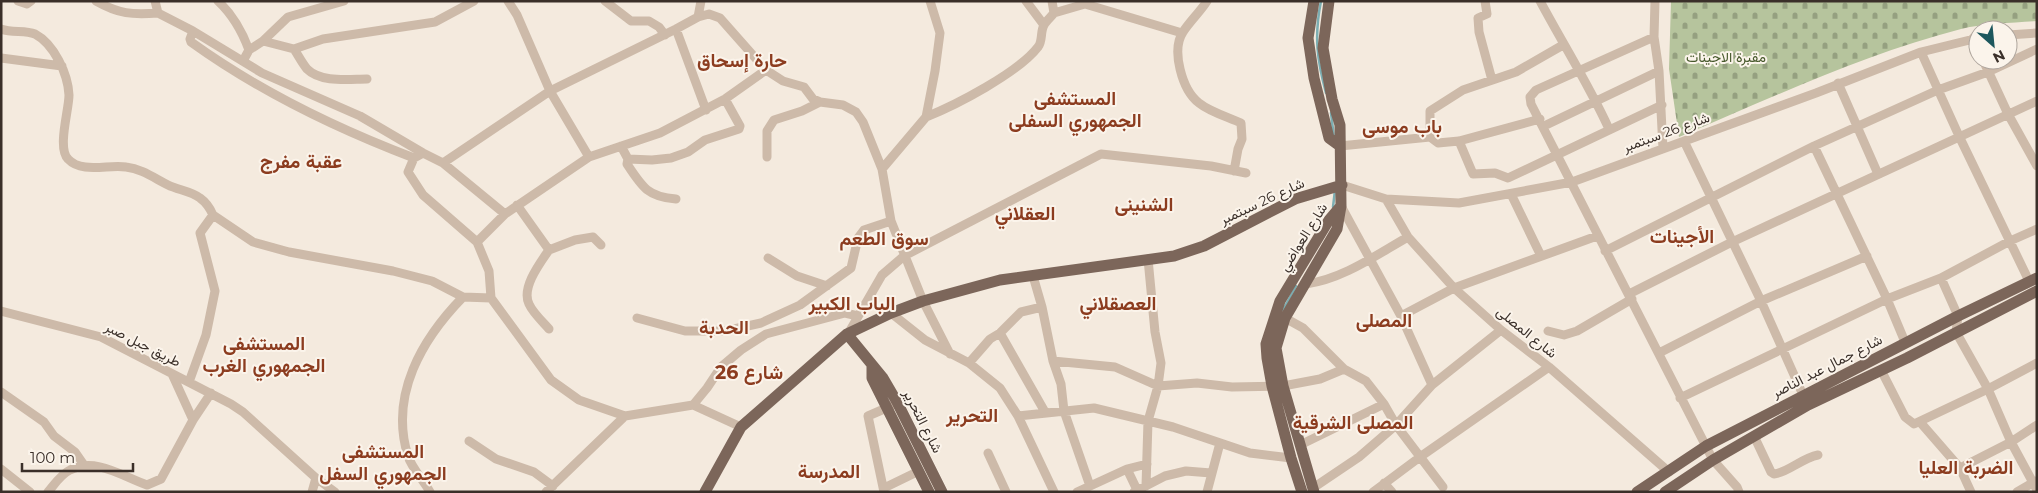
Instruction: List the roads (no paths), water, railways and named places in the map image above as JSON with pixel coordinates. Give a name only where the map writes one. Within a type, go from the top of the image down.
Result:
[{"type":"main road","points":[[1314,1],[1308,38],[1314,78],[1329,138],[1340,146]]},
{"type":"main road","points":[[1329,1],[1323,48],[1332,99],[1340,125],[1341,206]]},
{"type":"main road","name":"شارع 26 سبتمبر","points":[[705,492],[741,427],[847,334],[891,312],[923,301],[1000,280],[1174,256],[1204,246],[1295,199],[1342,185]]},
{"type":"main road","name":"شارع العواضي","points":[[1310,491],[1291,458],[1278,386],[1276,348],[1285,318],[1337,229],[1341,206]]},
{"type":"main road","name":"شارع العواضي","points":[[1310,491],[1300,445],[1267,358],[1266,344],[1280,302],[1329,220],[1341,206]]},
{"type":"main road","name":"شارع جمال عبد الناصر","points":[[1637,492],[1706,446],[1905,342],[2033,280]]},
{"type":"main road","name":"شارع جمال عبد الناصر","points":[[1665,492],[1713,460],[1808,405],[2037,291]]},
{"type":"main road","name":"شارع التحرير","points":[[847,334],[883,378],[919,472],[930,492]]},
{"type":"main road","name":"شارع التحرير","points":[[893,405],[942,492]]},
{"type":"street","points":[[18,1],[27,4],[31,1]]},
{"type":"street","points":[[96,1],[120,13],[158,13],[194,31],[271,77],[360,116],[443,163],[505,214]]},
{"type":"street","points":[[155,1],[158,13]]},
{"type":"street","points":[[218,1],[228,10],[243,34],[249,50]]},
{"type":"street","points":[[243,61],[249,50],[263,41],[288,17],[305,6],[344,1]]},
{"type":"street","points":[[453,1],[458,10]]},
{"type":"street","points":[[263,41],[294,49],[322,39],[435,22],[474,1]]},
{"type":"street","points":[[508,1],[550,91],[589,157]]},
{"type":"street","points":[[605,1],[631,21],[650,21],[665,34]]},
{"type":"street","points":[[698,17],[701,1]]},
{"type":"street","points":[[882,169],[926,117],[936,71],[940,33],[930,1]]},
{"type":"street","points":[[1026,1],[1044,25]]},
{"type":"street","points":[[1052,1],[1054,13]]},
{"type":"street","points":[[1207,1],[1182,33],[1179,45],[1179,69],[1187,87],[1198,103],[1241,123],[1242,139],[1234,171]]},
{"type":"street","points":[[1485,1],[1486,14],[1478,18],[1479,32],[1492,80]]},
{"type":"street","points":[[1540,1],[1563,45],[1581,71],[1609,130]]},
{"type":"street","points":[[1654,1],[1654,37],[1662,105],[1663,149]]},
{"type":"street","points":[[926,117],[945,110],[987,87],[1022,62],[1039,46],[1044,25],[1054,13],[1086,3],[1182,33]]},
{"type":"street","points":[[443,163],[550,91],[698,17],[709,14],[720,18],[766,70],[783,81],[804,87],[813,99],[820,102],[843,105],[856,112],[863,122],[882,169],[891,221],[904,256],[923,301],[950,354]]},
{"type":"street","points":[[1,29],[11,32],[33,33],[45,40],[56,54],[62,66],[69,94],[64,140],[64,154],[69,160],[79,165],[96,168],[116,165],[148,173],[168,185],[198,196],[208,204],[213,216],[253,242],[289,252],[393,271],[432,281],[462,296],[491,298]]},
{"type":"street","points":[[676,29],[706,110]]},
{"type":"street","points":[[194,31],[190,39],[191,42],[251,83],[331,125],[414,158]]},
{"type":"street","points":[[2018,34],[2037,32]]},
{"type":"street","points":[[1654,37],[1536,90],[1530,97],[1597,236],[1631,296],[1680,398],[1713,460],[1737,490]]},
{"type":"street","name":"شارع 26 سبتمبر","points":[[1342,185],[1386,199],[1459,203],[1572,182],[1921,52],[1968,40]]},
{"type":"street","points":[[1430,136],[1430,111],[1463,90],[1516,72],[1563,45]]},
{"type":"street","points":[[294,49],[306,68],[316,76],[368,79]]},
{"type":"street","points":[[1606,251],[1814,146],[1938,90],[1988,72],[2037,49]]},
{"type":"street","points":[[1921,52],[2010,241],[2033,280]]},
{"type":"street","points":[[1,58],[62,66]]},
{"type":"street","points":[[477,242],[505,214],[589,157],[660,133],[706,110],[766,70]]},
{"type":"street","points":[[1340,146],[1430,136],[1438,143],[1459,141],[1542,123],[1597,102],[1659,72]]},
{"type":"street","points":[[1988,72],[2008,114],[2037,166]]},
{"type":"street","points":[[1838,83],[1878,174]]},
{"type":"street","points":[[628,159],[652,160],[671,158],[688,152],[704,140],[739,129],[740,126],[736,116],[724,99]]},
{"type":"street","points":[[1548,331],[1564,335],[1577,331],[1631,296],[1732,242],[2037,101]]},
{"type":"street","points":[[768,157],[767,131],[774,120],[802,111],[820,102]]},
{"type":"street","points":[[1459,141],[1473,174],[1495,173],[1508,178],[1662,105]]},
{"type":"street","points":[[1684,141],[1804,395]]},
{"type":"street","points":[[621,146],[628,159],[627,164],[649,193],[660,198],[676,199]]},
{"type":"street","points":[[1814,146],[1887,299],[1905,342]]},
{"type":"street","points":[[423,153],[414,158],[408,172],[423,195],[477,242],[490,272],[491,298],[551,380],[579,400],[625,416],[693,405],[741,427]]},
{"type":"street","points":[[847,334],[882,274],[904,256],[1102,154],[1246,173]]},
{"type":"street","points":[[1511,194],[1541,256]]},
{"type":"street","name":"شارع المصلى","points":[[1386,199],[1408,237],[1454,288],[1501,330],[1549,367],[1669,472]]},
{"type":"street","points":[[517,205],[549,250]]},
{"type":"street","points":[[1341,206],[1401,316],[1432,385]]},
{"type":"street","points":[[189,382],[206,335],[215,292],[200,234],[213,216]]},
{"type":"street","points":[[637,318],[685,331],[725,331],[761,323],[800,306],[851,268],[858,238],[864,230],[891,221]]},
{"type":"street","points":[[1680,398],[1887,299],[1941,278],[2010,241],[2037,229]]},
{"type":"street","points":[[549,329],[528,303],[532,275],[549,250],[574,240],[593,236],[601,245]]},
{"type":"street","points":[[1401,316],[1454,288],[1597,236]]},
{"type":"street","points":[[1306,284],[1325,281],[1370,259],[1408,237]]},
{"type":"street","points":[[1659,353],[1761,301],[1867,256]]},
{"type":"street","points":[[768,258],[797,276],[827,286]]},
{"type":"street","points":[[1139,490],[1147,464],[1148,421],[1158,386],[1161,363],[1155,332],[1148,259]]},
{"type":"street","points":[[1033,276],[1042,307],[1053,361],[1061,384],[1064,411],[1090,486]]},
{"type":"street","points":[[1941,278],[1958,316],[1956,332],[1988,389],[2011,442],[2035,484],[2017,492]]},
{"type":"street","points":[[430,492],[408,458],[403,431],[402,408],[408,379],[419,356],[437,325],[462,296]]},
{"type":"street","points":[[969,363],[990,339],[1000,333],[1021,312],[1042,307]]},
{"type":"street","name":"طريق جبل صبر","points":[[1,311],[101,336],[211,393],[243,412],[316,478],[335,492]]},
{"type":"street","points":[[891,312],[925,340],[969,363],[1000,388],[1018,416],[1054,492]]},
{"type":"street","points":[[693,405],[707,388],[720,367],[741,350],[766,334],[845,313],[858,316]]},
{"type":"street","points":[[1285,318],[1302,328],[1344,369],[1366,381],[1384,404],[1396,425],[1443,487]]},
{"type":"street","points":[[1310,491],[1359,457],[1396,425],[1432,385],[1501,330]]},
{"type":"street","points":[[1000,333],[1045,412]]},
{"type":"street","points":[[1053,361],[1115,368],[1158,386],[1197,383],[1232,387],[1278,386],[1320,379],[1344,369]]},
{"type":"street","points":[[1881,370],[1906,417],[1914,424],[1988,389],[2037,363]]},
{"type":"street","points":[[1373,492],[1420,456],[1549,367]]},
{"type":"street","points":[[172,374],[193,420]]},
{"type":"street","points":[[1,392],[44,422],[54,436],[75,452],[84,465]]},
{"type":"street","points":[[48,492],[68,470],[84,465],[98,465],[147,485],[161,478],[193,420],[211,393]]},
{"type":"street","points":[[1300,445],[1384,404]]},
{"type":"street","points":[[893,405],[868,416],[884,490],[919,472]]},
{"type":"street","points":[[1018,416],[1094,408],[1148,421],[1250,453],[1291,458]]},
{"type":"street","points":[[469,441],[496,459],[534,472],[550,490],[625,416]]},
{"type":"street","points":[[1920,422],[1960,468],[1971,492]]},
{"type":"street","points":[[1960,468],[2011,442],[2037,425]]},
{"type":"street","points":[[1754,436],[1774,474],[1778,474],[1801,461],[1818,455]]},
{"type":"street","points":[[1207,492],[1220,443]]},
{"type":"street","points":[[988,453],[1006,492]]},
{"type":"street","points":[[1076,492],[1127,469],[1147,464]]},
{"type":"street","points":[[1127,469],[1139,490]]},
{"type":"street","points":[[1,470],[30,492]]},
{"type":"street","points":[[1139,490],[1165,476],[1186,471],[1211,473]]},
{"type":"street","points":[[312,492],[316,478]]},
{"type":"street","points":[[1384,483],[1392,492]]},
{"type":"waterway","points":[[1321,1],[1317,37],[1320,70],[1326,93]]},
{"type":"waterway","points":[[1331,113],[1334,138]]},
{"type":"waterway","points":[[1333,207],[1335,190]]},
{"type":"waterway","points":[[1283,310],[1296,286]]},
{"type":"district","name":"حارة إسحاق","points":[[742,60]]},
{"type":"district","name":"المستشفى الجمهوري السفلى","points":[[1075,109]]},
{"type":"district","name":"باب موسى","points":[[1402,126]]},
{"type":"district","name":"عقبة مفرج","points":[[301,161]]},
{"type":"district","name":"الشنينى","points":[[1144,204]]},
{"type":"district","name":"العقلاني","points":[[1025,213]]},
{"type":"district","name":"الأجينات","points":[[1682,236]]},
{"type":"district","name":"سوق الطعم","points":[[884,238]]},
{"type":"district","name":"الباب الكبير","points":[[852,303]]},
{"type":"district","name":"العصقلاني","points":[[1118,303]]},
{"type":"district","name":"المصلى","points":[[1384,320]]},
{"type":"district","name":"الحدبة","points":[[724,327]]},
{"type":"district","name":"المستشفى الجمهوري الغرب","points":[[264,354]]},
{"type":"district","name":"شارع 26","points":[[749,372]]},
{"type":"district","name":"التحرير","points":[[972,415]]},
{"type":"district","name":"المصلى الشرقية","points":[[1353,422]]},
{"type":"district","name":"المستشفى الجمهوري السفل","points":[[383,462]]},
{"type":"district","name":"الضربة العليا","points":[[1966,467]]},
{"type":"district","name":"المدرسة","points":[[829,471]]},
{"type":"park label","name":"مقبرة الاجينات","points":[[1726,57]]}]
